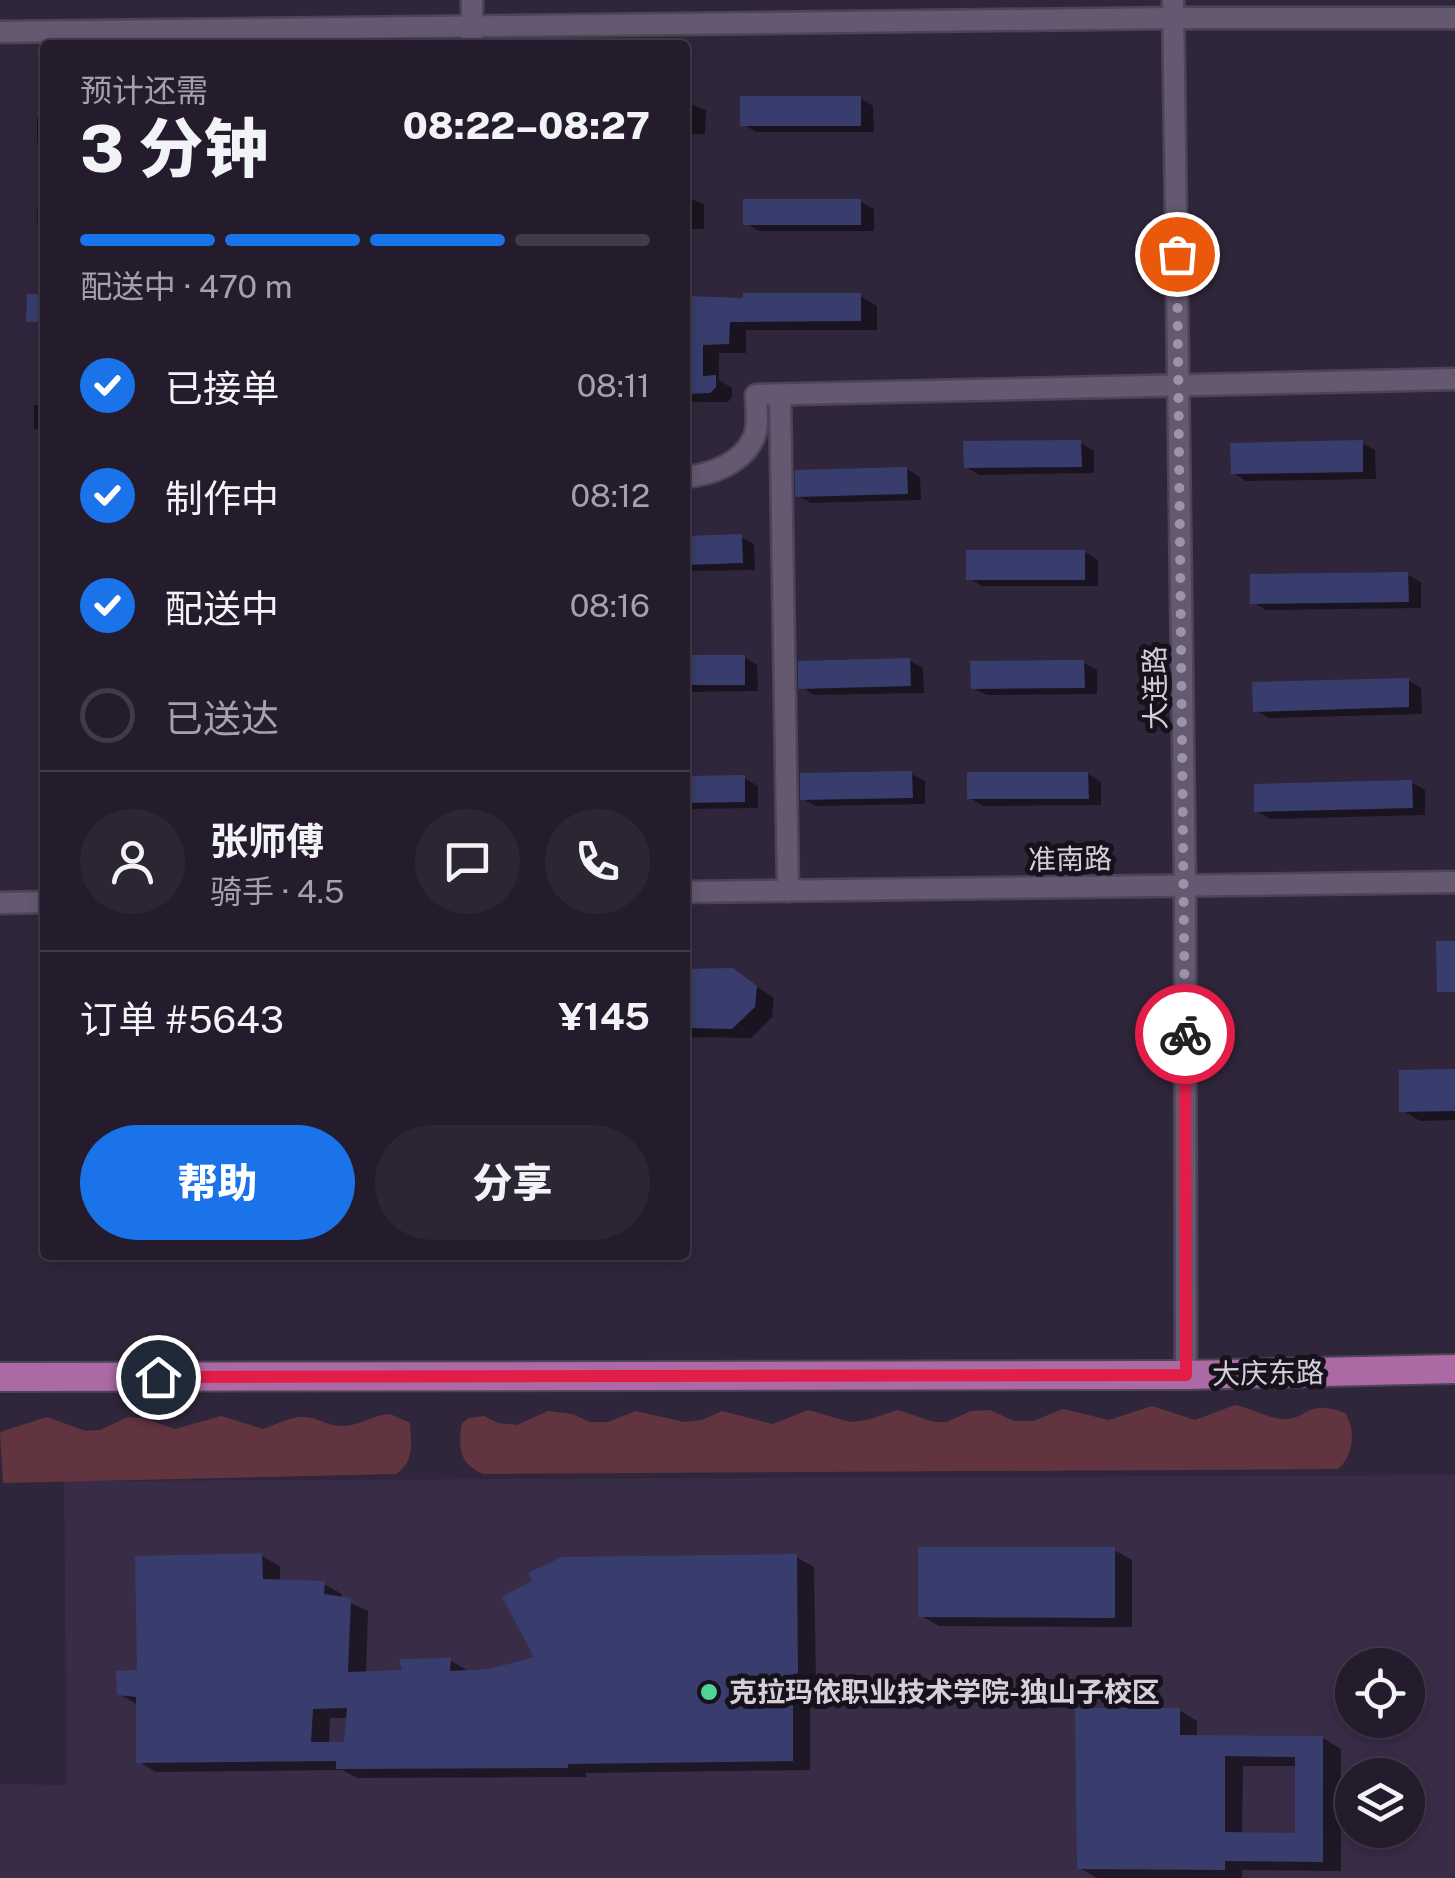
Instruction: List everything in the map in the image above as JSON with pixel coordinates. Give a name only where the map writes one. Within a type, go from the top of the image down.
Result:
[{"type":"main road","name":"大庆东路","points":[[0,1377],[1186,1375],[1455,1369]]},
{"type":"street","points":[[472,0],[472,35]]},
{"type":"street","points":[[0,32],[472,35],[1174,9],[1455,18]]},
{"type":"street","name":"大连路","points":[[1174,9],[1185,885],[1186,1375]]},
{"type":"street","points":[[690,477],[737,461],[756,435],[756,395],[1455,379]]},
{"type":"street","points":[[780,394],[788,892]]},
{"type":"street","name":"准南路","points":[[690,892],[1455,882]]},
{"type":"street","points":[[0,903],[40,902]]},
{"type":"shaded area","points":[[1235,1405],[1283,1419],[1323,1408],[1345,1413],[1352,1434],[1350,1450],[1338,1469],[483,1474],[465,1460],[460,1440],[462,1423],[469,1418],[484,1416],[498,1423],[517,1425],[548,1411],[572,1414],[590,1422],[608,1422],[636,1411],[684,1422],[702,1420],[722,1411],[773,1424],[808,1410],[850,1422],[898,1410],[934,1422],[947,1422],[971,1411],[990,1410],[1014,1421],[1033,1421],[1063,1409],[1109,1420],[1152,1406],[1195,1420]]},
{"type":"shaded area","points":[[390,1414],[410,1423],[409,1458],[396,1474],[3,1483],[0,1432],[47,1417],[86,1431],[100,1430],[128,1417],[175,1429],[221,1416],[263,1429],[297,1417],[342,1426]]},
{"type":"shaded area","name":"克拉玛依职业技术学院-独山子校区","points":[[1455,1475],[1455,1878],[0,1878],[0,1784],[67,1785],[64,1481]]},
{"type":"building","points":[[740,96],[861,96],[861,126],[740,126]]},
{"type":"building","points":[[743,199],[861,199],[861,225],[743,225]]},
{"type":"building","points":[[743,293],[861,293],[861,321],[730,322],[729,344],[703,345],[703,376],[716,375],[716,387],[710,393],[690,394],[690,296],[743,298]]},
{"type":"building","points":[[27,294],[40,294],[40,322],[26,322]]},
{"type":"building","points":[[1081,440],[1082,467],[964,468],[963,441]]},
{"type":"building","points":[[1363,440],[1363,472],[1231,474],[1230,443]]},
{"type":"building","points":[[907,467],[908,494],[795,497],[795,470]]},
{"type":"building","points":[[742,534],[743,563],[690,565],[690,536]]},
{"type":"building","points":[[966,550],[1085,550],[1085,580],[966,580]]},
{"type":"building","points":[[1408,572],[1409,602],[1250,604],[1250,574]]},
{"type":"building","points":[[690,655],[745,655],[745,685],[690,685]]},
{"type":"building","points":[[910,658],[911,686],[798,689],[798,661]]},
{"type":"building","points":[[1084,660],[1085,688],[971,689],[970,661]]},
{"type":"building","points":[[1409,678],[1409,707],[1253,712],[1252,682]]},
{"type":"building","points":[[912,771],[913,798],[800,800],[800,773]]},
{"type":"building","points":[[967,772],[1088,772],[1089,799],[967,799]]},
{"type":"building","points":[[745,775],[745,802],[690,803],[690,776]]},
{"type":"building","points":[[1412,780],[1413,808],[1254,812],[1254,784]]},
{"type":"building","points":[[1436,941],[1455,941],[1455,992],[1437,992]]},
{"type":"building","points":[[733,968],[757,986],[755,1007],[732,1029],[690,1028],[690,969]]},
{"type":"building","points":[[1455,1069],[1455,1111],[1399,1112],[1399,1070]]},
{"type":"building","points":[[918,1547],[1115,1547],[1115,1618],[918,1617]]},
{"type":"building","points":[[262,1553],[263,1579],[325,1581],[324,1594],[351,1598],[348,1672],[402,1670],[399,1659],[451,1658],[450,1671],[489,1669],[534,1657],[502,1597],[532,1581],[528,1573],[562,1557],[797,1554],[798,1673],[793,1674],[793,1761],[568,1764],[568,1768],[336,1769],[336,1761],[136,1763],[136,1697],[117,1695],[116,1671],[137,1670],[135,1556]],"holes":[[[347,1708],[344,1742],[311,1742],[313,1709]]]},
{"type":"building","points":[[1075,1708],[1180,1708],[1180,1735],[1323,1736],[1323,1862],[1225,1861],[1225,1870],[1077,1869]],"holes":[[[1225,1756],[1295,1757],[1295,1833],[1225,1832]]]},
{"type":"way so far","points":[[1177,254],[1185,1034]]},
{"type":"place","name":"克拉玛依职业技术学院-独山子校区","points":[[709,1692]]},
{"type":"route","points":[[158,1377],[1186,1375],[1185,1034]]}]
